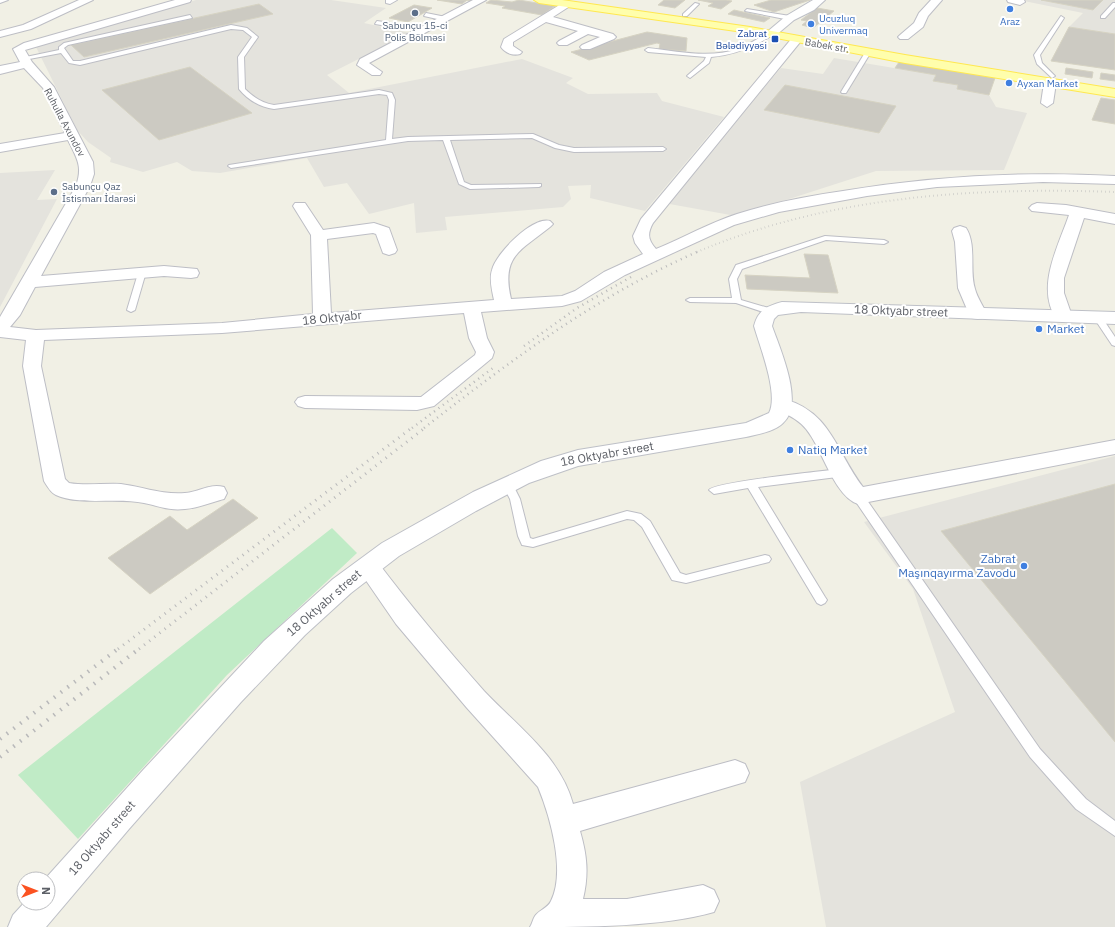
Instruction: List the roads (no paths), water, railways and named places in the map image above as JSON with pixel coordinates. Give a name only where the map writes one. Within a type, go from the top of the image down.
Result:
[{"type":"main road","name":"Babek str.","points":[[539,0],[774,32],[797,39],[868,52],[1051,80],[1115,85]]},
{"type":"main road","name":"Babek str.","points":[[582,0],[685,15],[1115,92]]},
{"type":"street","points":[[0,34],[31,25],[88,0]]},
{"type":"street","points":[[0,70],[24,56],[186,0]]},
{"type":"street","points":[[376,72],[363,65],[364,62],[482,0]]},
{"type":"street","points":[[774,32],[790,18],[810,8],[820,0]]},
{"type":"street","points":[[904,37],[919,25],[923,15],[936,0]]},
{"type":"street","points":[[516,52],[507,47],[508,41],[566,4]]},
{"type":"street","points":[[545,18],[610,37],[586,47]]},
{"type":"street","points":[[562,43],[587,30]]},
{"type":"street","points":[[653,255],[641,240],[640,232],[646,222],[797,39]]},
{"type":"street","points":[[7,48],[24,56]]},
{"type":"street","name":"Ruhulla Axundov","points":[[0,329],[11,315],[28,282],[83,186],[87,174],[86,162],[48,87],[24,56]]},
{"type":"street","points":[[1047,103],[1051,80]]},
{"type":"street","points":[[0,148],[72,136]]},
{"type":"street","name":"18 Oktyabr","points":[[0,332],[36,335],[222,328],[395,312],[504,306],[570,300],[610,276],[653,255],[756,212],[856,193],[912,185],[980,179],[1044,177],[1115,180]]},
{"type":"street","points":[[300,206],[319,235],[322,319]]},
{"type":"street","points":[[1037,208],[1078,212],[1115,219]]},
{"type":"street","points":[[1063,316],[1055,293],[1056,278],[1078,212]]},
{"type":"street","points":[[504,306],[499,270],[504,259],[513,249],[545,224]]},
{"type":"street","points":[[319,235],[374,228],[383,231],[390,250]]},
{"type":"street","points":[[960,231],[963,242],[966,288],[978,314]]},
{"type":"street","points":[[28,282],[103,277],[142,272],[164,271],[191,273]]},
{"type":"street","name":"18 Oktyabr street","points":[[769,311],[786,307],[801,307],[1106,318]]},
{"type":"street","points":[[305,402],[417,404],[427,402],[483,358],[485,352],[478,338],[472,308]]},
{"type":"street","points":[[769,311],[764,318],[763,326],[777,373],[783,405],[795,409],[816,425],[841,473],[858,496],[1115,447]]},
{"type":"street","points":[[36,335],[32,366],[55,481],[62,489],[78,492],[119,492],[145,495],[164,501],[186,501],[216,493]]},
{"type":"street","name":"18 Oktyabr street","points":[[56,891],[91,849],[255,667],[304,619],[368,566],[408,540],[507,484],[550,465],[578,458],[746,430],[770,422],[779,416],[783,405]]},
{"type":"street","points":[[368,566],[405,617],[476,700],[548,778],[564,821],[572,856],[571,885],[555,920]]},
{"type":"street","points":[[564,821],[735,772]]},
{"type":"street","points":[[555,920],[591,916],[627,916],[703,901]]},
{"type":"street","points":[[25,927],[39,911]]},
{"type":"lane","points":[[0,2],[6,0]]},
{"type":"lane","points":[[685,15],[697,4]]},
{"type":"lane","points":[[1103,17],[1115,4]]},
{"type":"lane","points":[[747,10],[790,18]]},
{"type":"lane","points":[[426,15],[446,18]]},
{"type":"lane","points":[[62,51],[61,48],[66,44],[190,17]]},
{"type":"lane","points":[[1051,80],[1039,63],[1037,55],[1061,18]]},
{"type":"lane","points":[[377,23],[424,30]]},
{"type":"lane","points":[[62,51],[71,62],[80,63],[231,28],[241,27],[255,37],[241,57],[242,89],[247,95],[264,106],[274,107],[379,92],[390,94],[392,100],[390,141]]},
{"type":"lane","points":[[648,50],[709,55],[727,54],[738,51],[774,32]]},
{"type":"lane","points":[[24,56],[62,51]]},
{"type":"lane","points":[[844,92],[868,52]]},
{"type":"lane","points":[[690,76],[707,62],[709,55]]},
{"type":"lane","points":[[231,166],[390,141],[446,138],[533,136],[557,148],[574,150],[663,149]]},
{"type":"lane","points":[[446,138],[461,183],[470,187],[539,185]]},
{"type":"lane","points":[[737,301],[732,282],[734,273],[738,267],[745,264],[825,238],[884,242]]},
{"type":"lane","points":[[131,310],[142,272]]},
{"type":"lane","points":[[690,300],[737,301],[769,311]]},
{"type":"lane","points":[[1106,318],[1115,343]]},
{"type":"lane","points":[[714,490],[841,473]]},
{"type":"lane","points":[[507,484],[515,500],[523,536],[526,542],[533,543],[627,515],[637,517],[646,524],[676,577],[686,579],[765,559]]},
{"type":"lane","points":[[751,484],[821,600]]},
{"type":"lane","points":[[858,496],[1035,753],[1081,804],[1115,828]]},
{"type":"railway","points":[[697,252],[747,233],[798,218],[850,207],[902,199],[1008,191],[1115,192]]},
{"type":"railway","points":[[424,428],[523,354],[590,309],[625,288],[699,251]]},
{"type":"railway","points":[[524,346],[577,308],[631,277]]},
{"type":"railway","points":[[412,428],[493,368]]},
{"type":"railway","points":[[118,649],[413,427]]},
{"type":"railway","points":[[139,649],[426,427]]},
{"type":"railway","points":[[0,739],[119,648]]},
{"type":"railway","points":[[0,757],[140,648]]},
{"type":"place","name":"Araz","points":[[1010,9]]},
{"type":"place","name":"Sabunçu 15-ci Polis Bölməsi","points":[[415,13]]},
{"type":"place","name":"Ucuzluq Univermaq","points":[[811,24]]},
{"type":"place","name":"Zabrat Bәlәdiyyәsi","points":[[775,39]]},
{"type":"place","name":"Ayxan Market","points":[[1009,83]]},
{"type":"place","name":"Sabunçu Qaz İstismarı İdarəsi","points":[[54,192]]},
{"type":"place","name":"Market","points":[[1039,329]]},
{"type":"place","name":"Natiq Market","points":[[790,450]]},
{"type":"place","name":"Zabrat Maşınqayırma Zavodu","points":[[1024,566]]}]
